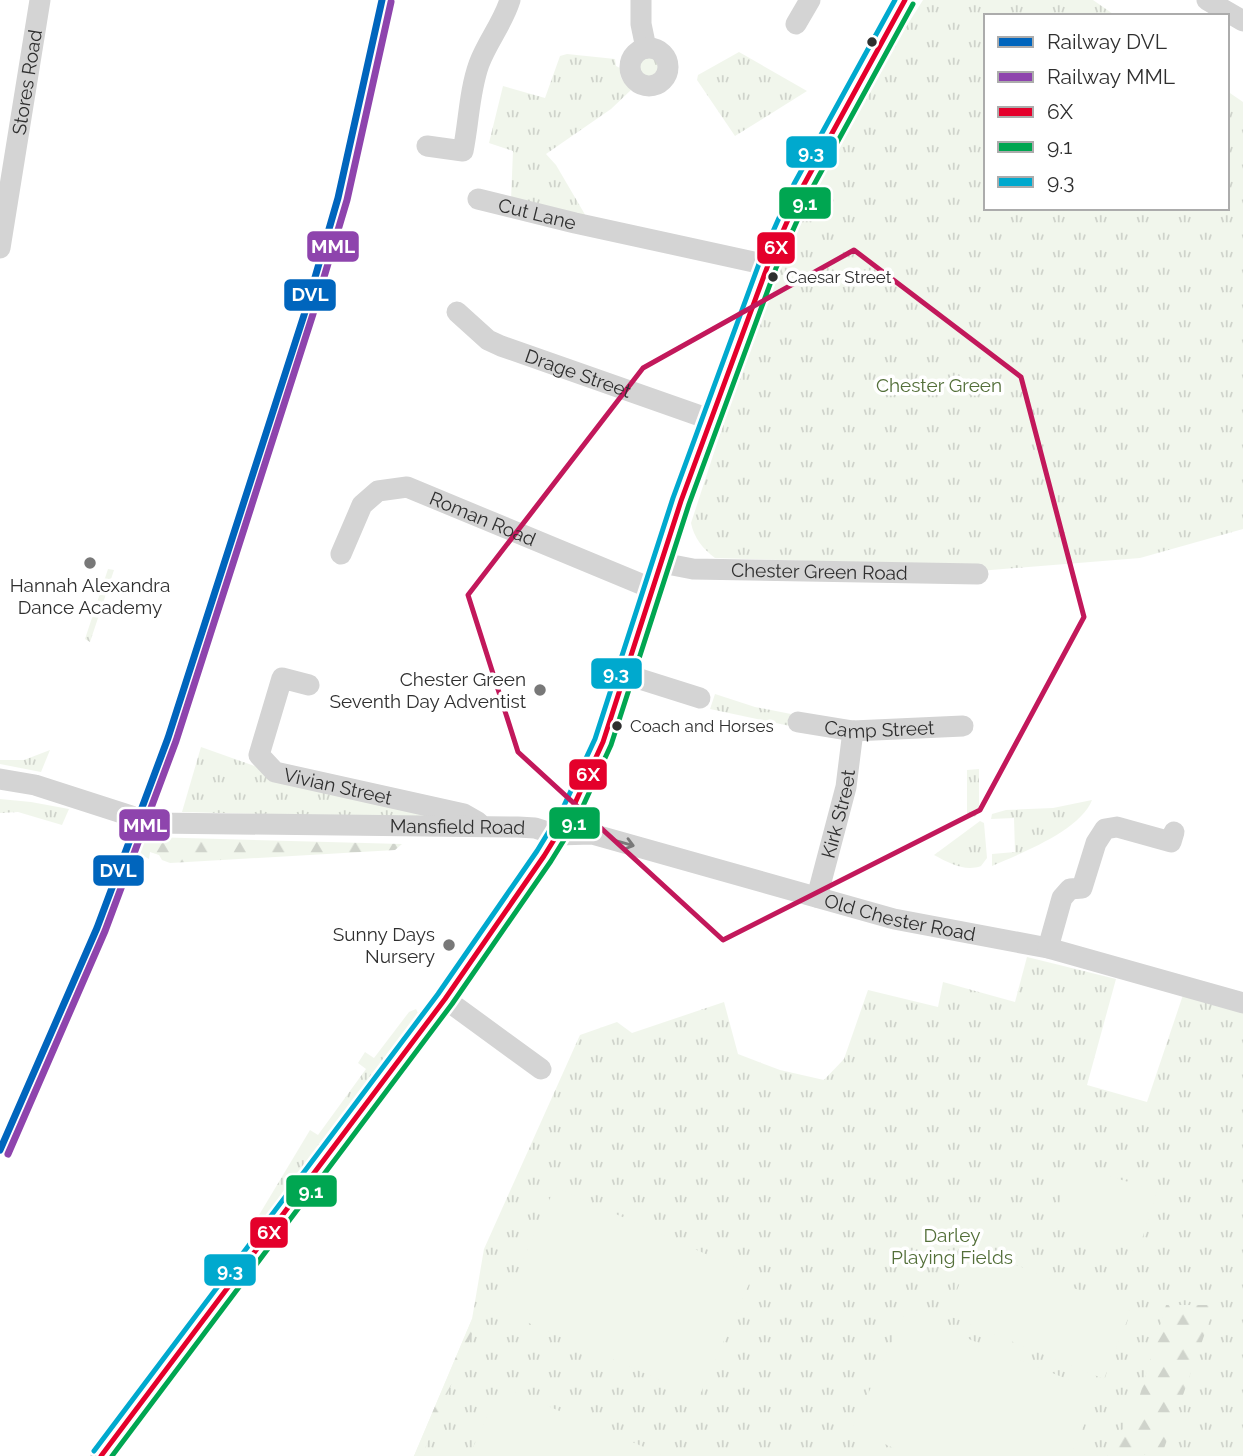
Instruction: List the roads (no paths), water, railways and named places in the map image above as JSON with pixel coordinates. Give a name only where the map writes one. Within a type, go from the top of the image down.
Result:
[{"type":"street","name":"Stores Road","points":[[0,248],[40,0]]},
{"type":"street","points":[[427,146],[463,151],[475,76],[486,47],[510,0]]},
{"type":"street","points":[[641,0],[641,24],[646,48]]},
{"type":"street","points":[[100,1456],[445,999],[557,835],[581,795],[595,762],[709,419],[768,265],[802,188],[905,0]]},
{"type":"street","points":[[1207,0],[1243,21]]},
{"type":"street","name":"Cut Lane","points":[[478,199],[768,265]]},
{"type":"street","name":"Drage Street","points":[[457,312],[488,340],[501,346],[709,419]]},
{"type":"street","name":"Roman Road","points":[[341,554],[362,505],[378,491],[407,487],[653,589]]},
{"type":"street","name":"Chester Green Road","points":[[662,563],[693,569],[978,574]]},
{"type":"street","points":[[624,674],[700,698]]},
{"type":"street","name":"Vivian Street","points":[[309,685],[282,678],[259,754],[275,772],[464,814],[486,827]]},
{"type":"street","name":"Camp Street","points":[[798,722],[853,731],[963,726]]},
{"type":"street","name":"Kirk Street","points":[[817,897],[846,787],[853,731]]},
{"type":"street","name":"Mansfield Road","points":[[0,779],[35,785],[153,823],[535,828],[557,835]]},
{"type":"street","points":[[1048,948],[1062,898],[1070,889],[1082,888],[1096,843],[1105,829],[1117,827],[1171,842],[1174,832]]},
{"type":"street","name":"Old Chester Road","points":[[557,835],[592,834],[894,919],[1048,948],[1243,1003]]},
{"type":"street","points":[[445,999],[541,1069]]},
{"type":"rail line","name":"DVL","points":[[0,1150],[97,928],[168,738],[305,312],[338,198],[382,0]]},
{"type":"rail line","name":"MML","points":[[8,1154],[105,931],[176,741],[347,200],[391,2]]},
{"type":"place","name":"Caesar Street","points":[[773,277]]},
{"type":"place","name":"Hannah Alexandra Dance Academy","points":[[90,563]]},
{"type":"place","name":"Chester Green Seventh Day Adventist","points":[[540,690]]},
{"type":"place","name":"Coach and Horses","points":[[617,726]]},
{"type":"place","name":"Sunny Days Nursery","points":[[449,945]]},
{"type":"park label","name":"Chester Green","points":[[939,385]]},
{"type":"park label","name":"Darley Playing Fields","points":[[952,1246]]}]
